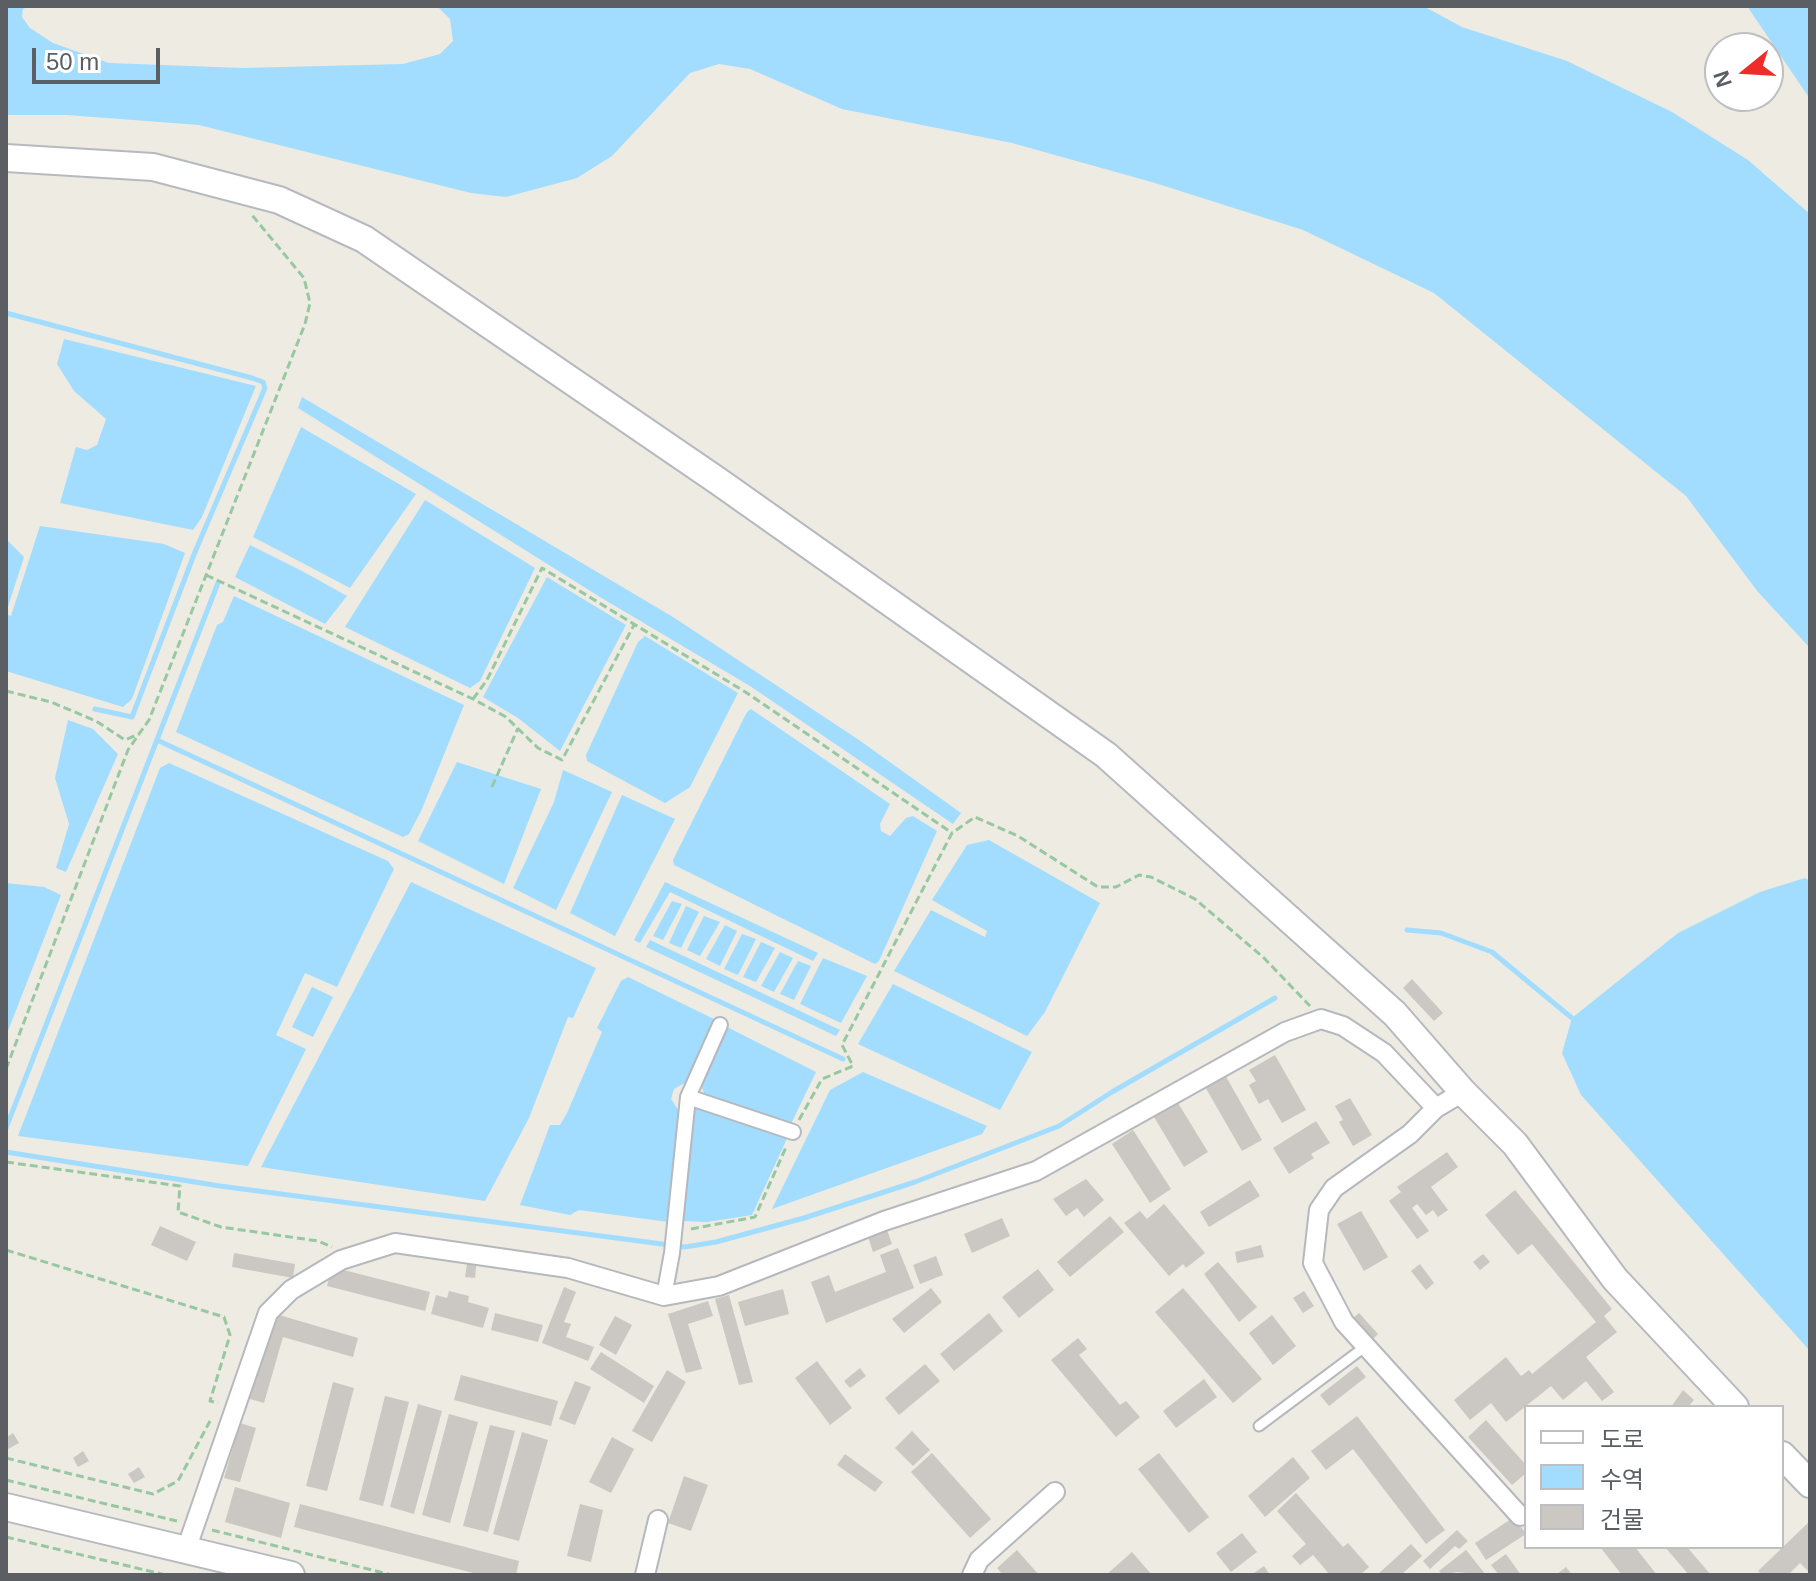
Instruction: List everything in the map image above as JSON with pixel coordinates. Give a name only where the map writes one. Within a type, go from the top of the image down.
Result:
[{"type":"main road","points":[[6,158],[153,167],[279,200],[364,239],[718,481],[1106,755],[1395,1014],[1463,1092],[1515,1144],[1615,1279],[1733,1405]]},
{"type":"main road","points":[[1784,1457],[1810,1484]]},
{"type":"main road","points":[[6,1507],[291,1575]]},
{"type":"street","points":[[186,1550],[268,1313],[291,1290],[341,1260],[395,1243],[568,1268],[664,1296],[719,1286],[884,1221],[1036,1171],[1285,1032],[1321,1019],[1343,1026],[1384,1053],[1436,1108]]},
{"type":"street","points":[[664,1296],[672,1253],[688,1097],[720,1025]]},
{"type":"street","points":[[1463,1092],[1436,1108],[1410,1134],[1334,1188],[1319,1210],[1313,1263],[1344,1322],[1520,1516]]},
{"type":"street","points":[[688,1097],[793,1132]]},
{"type":"street","points":[[972,1575],[979,1560],[1055,1492]]},
{"type":"street","points":[[645,1575],[658,1520]]},
{"type":"lane","points":[[1259,1426],[1366,1346]]},
{"type":"path","points":[[6,1069],[128,750],[149,720],[305,324],[310,303],[304,278],[248,211]]},
{"type":"path","points":[[473,699],[487,680],[542,568],[747,693],[952,833]]},
{"type":"path","points":[[206,575],[473,699],[518,727],[538,748],[562,760],[635,625]]},
{"type":"path","points":[[6,691],[51,702],[96,721],[125,740],[139,734]]},
{"type":"path","points":[[492,787],[518,727]]},
{"type":"path","points":[[674,1233],[755,1217],[793,1132],[822,1079],[853,1066],[842,1045],[952,833],[975,817],[1018,836],[1098,887],[1116,887],[1139,875],[1151,877],[1195,899],[1264,958],[1321,1019]]},
{"type":"path","points":[[6,1162],[180,1186],[178,1212],[221,1227],[318,1241],[335,1248],[341,1260]]},
{"type":"path","points":[[6,1250],[224,1317],[230,1335],[210,1401],[234,1409]]},
{"type":"path","points":[[6,1458],[153,1494],[178,1481],[212,1417]]},
{"type":"path","points":[[6,1537],[166,1575]]},
{"type":"water","points":[[6,6],[30,6],[23,9],[22,17],[30,28],[53,43],[109,63],[243,68],[403,64],[440,54],[453,41],[450,19],[437,6],[1423,6],[1462,27],[1567,61],[1672,112],[1748,160],[1810,214],[1810,648],[1758,592],[1686,496],[1434,293],[1303,230],[1155,183],[1012,143],[842,109],[750,69],[719,64],[690,73],[612,156],[577,178],[506,197],[471,193],[199,125],[67,115],[6,115]]},
{"type":"water","points":[[1747,6],[1810,6],[1810,99],[1784,61],[1784,32],[1765,32]]},
{"type":"water","points":[[64,339],[256,386],[202,517],[193,530],[60,503],[76,447],[87,450],[97,445],[106,419],[74,391],[57,364]]},
{"type":"water","points":[[302,397],[673,617],[859,740],[961,813],[953,824],[750,686],[600,597],[298,408]]},
{"type":"water","points":[[301,427],[416,494],[350,588],[253,537]]},
{"type":"water","points":[[425,500],[535,568],[480,681],[470,688],[345,627]]},
{"type":"water","points":[[40,526],[164,544],[185,553],[132,699],[123,707],[6,671],[6,614],[11,616]]},
{"type":"water","points":[[6,539],[24,557],[6,613]]},
{"type":"water","points":[[250,545],[347,596],[325,624],[235,577]]},
{"type":"water","points":[[547,577],[626,625],[560,751],[518,718],[483,697]]},
{"type":"water","points":[[234,596],[464,705],[409,834],[403,837],[176,732],[217,625],[223,622]]},
{"type":"water","points":[[645,636],[738,693],[690,787],[665,803],[587,761],[586,755],[638,642]]},
{"type":"water","points":[[751,709],[890,804],[880,824],[881,831],[890,836],[906,818],[913,816],[937,831],[875,964],[674,865],[673,860]]},
{"type":"water","points":[[68,720],[93,729],[118,754],[66,872],[56,868],[69,824],[55,778]]},
{"type":"water","points":[[457,762],[541,789],[504,884],[418,841]]},
{"type":"water","points":[[169,763],[388,861],[394,869],[337,987],[305,973],[276,1035],[306,1049],[248,1166],[18,1136],[160,768]]},
{"type":"water","points":[[563,770],[612,792],[556,910],[513,888],[554,802]]},
{"type":"water","points":[[622,795],[675,819],[615,936],[570,913]]},
{"type":"water","points":[[989,840],[1100,903],[1045,1012],[1027,1036],[894,971],[931,910],[985,937],[987,931],[932,900],[967,845]]},
{"type":"water","points":[[1805,878],[1810,881],[1810,1351],[1581,1095],[1562,1053],[1572,1018],[1678,933],[1760,892]]},
{"type":"water","points":[[411,882],[596,968],[573,1018],[568,1017],[529,1118],[485,1201],[261,1167]]},
{"type":"water","points":[[665,882],[818,953],[813,961],[670,892],[640,943],[634,940]]},
{"type":"water","points":[[6,883],[44,887],[61,895],[6,1036]]},
{"type":"water","points":[[672,901],[682,904],[663,940],[653,936]]},
{"type":"water","points":[[686,906],[699,912],[681,948],[669,943]]},
{"type":"water","points":[[704,916],[720,922],[700,956],[687,950]]},
{"type":"water","points":[[725,925],[737,931],[720,966],[706,959]]},
{"type":"water","points":[[742,934],[756,939],[738,975],[724,969]]},
{"type":"water","points":[[650,940],[840,1030],[836,1036],[646,947]]},
{"type":"water","points":[[761,942],[775,948],[756,982],[743,977]]},
{"type":"water","points":[[780,952],[793,958],[774,992],[761,986]]},
{"type":"water","points":[[823,958],[867,976],[841,1023],[800,1004]]},
{"type":"water","points":[[798,961],[811,966],[794,1000],[780,994]]},
{"type":"water","points":[[628,977],[718,1021],[690,1080],[674,1089],[671,1099],[681,1114],[673,1205],[668,1222],[579,1210],[570,1215],[520,1205],[550,1125],[560,1125],[567,1113],[602,1032],[597,1028],[621,981]]},
{"type":"water","points":[[893,984],[1032,1052],[1000,1110],[858,1044]]},
{"type":"water","points":[[312,987],[333,997],[313,1037],[292,1027]]},
{"type":"water","points":[[725,1026],[816,1072],[790,1126],[704,1094],[701,1083]]},
{"type":"water","points":[[863,1072],[987,1126],[982,1134],[772,1209],[830,1090]]},
{"type":"water","points":[[702,1102],[789,1134],[752,1215],[707,1222],[683,1221],[692,1113]]},
{"type":"building","points":[[1412,979],[1443,1013],[1434,1021],[1403,988]]},
{"type":"building","points":[[1275,1055],[1306,1110],[1282,1123],[1268,1099],[1259,1104],[1249,1085],[1256,1081],[1249,1070]]},
{"type":"building","points":[[1224,1073],[1262,1140],[1242,1151],[1204,1085]]},
{"type":"building","points":[[1350,1098],[1372,1135],[1353,1146],[1339,1122],[1343,1120],[1335,1106]]},
{"type":"building","points":[[1178,1103],[1208,1152],[1184,1167],[1154,1117]]},
{"type":"building","points":[[1316,1121],[1330,1143],[1311,1154],[1314,1158],[1289,1174],[1273,1148]]},
{"type":"building","points":[[1133,1130],[1171,1189],[1150,1203],[1112,1144]]},
{"type":"building","points":[[1447,1152],[1458,1167],[1431,1187],[1448,1210],[1438,1217],[1433,1210],[1426,1215],[1417,1204],[1412,1208],[1429,1231],[1417,1239],[1389,1201],[1401,1192],[1397,1187]]},
{"type":"building","points":[[1086,1179],[1104,1200],[1084,1217],[1077,1208],[1066,1216],[1053,1199]]},
{"type":"building","points":[[1250,1180],[1260,1196],[1209,1227],[1200,1212]]},
{"type":"building","points":[[1515,1190],[1612,1309],[1604,1316],[1617,1332],[1586,1357],[1614,1392],[1602,1401],[1586,1381],[1563,1400],[1551,1386],[1506,1422],[1491,1403],[1470,1420],[1454,1400],[1506,1357],[1521,1376],[1529,1370],[1532,1374],[1596,1322],[1532,1244],[1518,1255],[1485,1215]]},
{"type":"building","points":[[1164,1204],[1205,1253],[1186,1268],[1183,1264],[1169,1276],[1124,1223],[1140,1211],[1147,1219]]},
{"type":"building","points":[[1361,1211],[1388,1257],[1364,1271],[1337,1224]]},
{"type":"building","points":[[1110,1216],[1124,1232],[1070,1277],[1057,1262]]},
{"type":"building","points":[[1002,1218],[1010,1236],[972,1253],[964,1234]]},
{"type":"building","points":[[160,1226],[196,1242],[187,1261],[151,1245]]},
{"type":"building","points":[[886,1227],[892,1244],[873,1252],[867,1234]]},
{"type":"building","points":[[1261,1245],[1264,1257],[1237,1263],[1235,1252]]},
{"type":"building","points":[[898,1248],[914,1288],[826,1323],[811,1282],[829,1275],[835,1292],[886,1272],[880,1255]]},
{"type":"building","points":[[234,1253],[295,1264],[293,1278],[232,1267]]},
{"type":"building","points":[[1483,1254],[1490,1262],[1480,1270],[1473,1262]]},
{"type":"building","points":[[936,1256],[943,1275],[920,1284],[913,1265]]},
{"type":"building","points":[[468,1257],[477,1258],[475,1278],[465,1277]]},
{"type":"building","points":[[1218,1262],[1257,1307],[1239,1322],[1204,1274]]},
{"type":"building","points":[[1420,1264],[1434,1283],[1426,1290],[1411,1271]]},
{"type":"building","points":[[332,1267],[430,1292],[425,1311],[327,1286]]},
{"type":"building","points":[[1038,1269],[1054,1290],[1019,1318],[1002,1297]]},
{"type":"building","points":[[564,1287],[576,1292],[564,1322],[571,1324],[566,1337],[594,1347],[588,1361],[542,1343]]},
{"type":"building","points":[[931,1288],[942,1302],[904,1333],[892,1319]]},
{"type":"building","points":[[1183,1288],[1262,1379],[1233,1403],[1155,1312]]},
{"type":"building","points":[[783,1289],[789,1314],[745,1326],[738,1302]]},
{"type":"building","points":[[449,1291],[469,1296],[468,1302],[489,1308],[483,1328],[431,1314],[436,1295],[447,1298]]},
{"type":"building","points":[[1304,1291],[1314,1306],[1303,1313],[1293,1298]]},
{"type":"building","points":[[729,1295],[753,1382],[739,1385],[715,1299]]},
{"type":"building","points":[[708,1301],[713,1316],[688,1324],[702,1369],[686,1373],[668,1314]]},
{"type":"building","points":[[272,1313],[358,1338],[353,1357],[283,1337],[264,1403],[247,1398]]},
{"type":"building","points":[[495,1313],[543,1325],[538,1342],[491,1330]]},
{"type":"building","points":[[989,1313],[1003,1331],[954,1371],[940,1354]]},
{"type":"building","points":[[1359,1313],[1378,1334],[1370,1342],[1351,1320]]},
{"type":"building","points":[[1272,1315],[1296,1346],[1273,1365],[1249,1333]]},
{"type":"building","points":[[615,1316],[632,1325],[616,1355],[599,1345]]},
{"type":"building","points":[[1078,1338],[1087,1349],[1079,1355],[1120,1405],[1126,1401],[1140,1417],[1116,1437],[1051,1360]]},
{"type":"building","points":[[601,1352],[654,1386],[644,1403],[590,1369]]},
{"type":"building","points":[[817,1361],[852,1408],[830,1425],[795,1378]]},
{"type":"building","points":[[925,1364],[940,1381],[899,1415],[885,1398]]},
{"type":"building","points":[[1357,1366],[1366,1377],[1329,1406],[1320,1395]]},
{"type":"building","points":[[860,1368],[866,1376],[850,1388],[844,1381]]},
{"type":"building","points":[[667,1370],[686,1382],[652,1442],[632,1431]]},
{"type":"building","points":[[461,1375],[558,1401],[551,1426],[454,1400]]},
{"type":"building","points":[[1204,1379],[1217,1397],[1176,1428],[1163,1411]]},
{"type":"building","points":[[575,1381],[591,1387],[575,1425],[559,1419]]},
{"type":"building","points":[[333,1382],[354,1388],[327,1491],[306,1486]]},
{"type":"building","points":[[1683,1390],[1694,1400],[1690,1405],[1672,1405]]},
{"type":"building","points":[[385,1396],[409,1402],[383,1506],[359,1500]]},
{"type":"building","points":[[418,1404],[442,1411],[414,1514],[390,1507]]},
{"type":"building","points":[[449,1414],[478,1422],[450,1523],[422,1515]]},
{"type":"building","points":[[1357,1416],[1445,1530],[1426,1544],[1353,1449],[1326,1470],[1311,1451]]},
{"type":"building","points":[[1486,1420],[1524,1463],[1524,1475],[1512,1485],[1468,1437]]},
{"type":"building","points":[[240,1423],[256,1428],[240,1482],[224,1478]]},
{"type":"building","points":[[490,1425],[515,1431],[488,1532],[463,1526]]},
{"type":"building","points":[[912,1431],[930,1450],[913,1466],[895,1448]]},
{"type":"building","points":[[522,1432],[548,1440],[519,1541],[493,1534]]},
{"type":"building","points":[[13,1433],[19,1443],[8,1449],[6,1438]]},
{"type":"building","points":[[612,1437],[634,1449],[611,1493],[589,1482]]},
{"type":"building","points":[[83,1451],[89,1461],[78,1467],[73,1458]]},
{"type":"building","points":[[932,1453],[991,1519],[970,1538],[911,1472]]},
{"type":"building","points":[[1159,1453],[1209,1517],[1189,1533],[1138,1469]]},
{"type":"building","points":[[845,1454],[883,1482],[875,1492],[837,1465]]},
{"type":"building","points":[[1293,1457],[1310,1478],[1265,1517],[1248,1496]]},
{"type":"building","points":[[139,1467],[145,1477],[134,1483],[128,1474]]},
{"type":"building","points":[[684,1476],[708,1485],[691,1531],[668,1523]]},
{"type":"building","points":[[235,1487],[290,1503],[281,1538],[225,1522]]},
{"type":"building","points":[[1296,1493],[1343,1547],[1348,1543],[1369,1567],[1360,1575],[1330,1575],[1313,1555],[1300,1565],[1292,1556],[1306,1544],[1277,1511]]},
{"type":"building","points":[[300,1504],[519,1561],[516,1575],[481,1575],[294,1527]]},
{"type":"building","points":[[580,1504],[603,1510],[591,1562],[567,1556]]},
{"type":"building","points":[[1514,1517],[1524,1531],[1524,1535],[1486,1560],[1475,1543]]},
{"type":"building","points":[[1810,1521],[1810,1573],[1800,1563],[1788,1575],[1762,1575],[1758,1571]]},
{"type":"building","points":[[1457,1530],[1468,1541],[1459,1549],[1455,1546],[1430,1569],[1423,1561]]},
{"type":"building","points":[[1242,1533],[1257,1552],[1231,1572],[1216,1553]]},
{"type":"building","points":[[1411,1544],[1422,1556],[1401,1575],[1377,1575]]},
{"type":"building","points":[[1602,1549],[1637,1549],[1657,1575],[1622,1575]]},
{"type":"building","points":[[1667,1549],[1689,1549],[1711,1575],[1689,1575]]},
{"type":"building","points":[[1017,1550],[1039,1575],[1003,1575],[997,1568]]},
{"type":"building","points":[[1466,1550],[1486,1575],[1457,1572],[1443,1575],[1439,1571]]},
{"type":"building","points":[[1132,1552],[1152,1575],[1106,1575]]},
{"type":"building","points":[[1506,1554],[1521,1575],[1499,1575],[1491,1565]]},
{"type":"building","points":[[1264,1566],[1270,1575],[1251,1575]]},
{"type":"building","points":[[1566,1567],[1572,1575],[1556,1575]]},
{"type":"waterway","points":[[6,313],[252,378],[263,382],[265,388],[195,552],[132,717],[95,709]]},
{"type":"waterway","points":[[6,1128],[218,583]]},
{"type":"waterway","points":[[157,740],[843,1059]]},
{"type":"waterway","points":[[1407,930],[1441,933],[1492,952],[1572,1018]]},
{"type":"waterway","points":[[6,1152],[220,1186],[685,1247],[716,1242],[804,1218],[915,1182],[1059,1126],[1275,998]]}]
